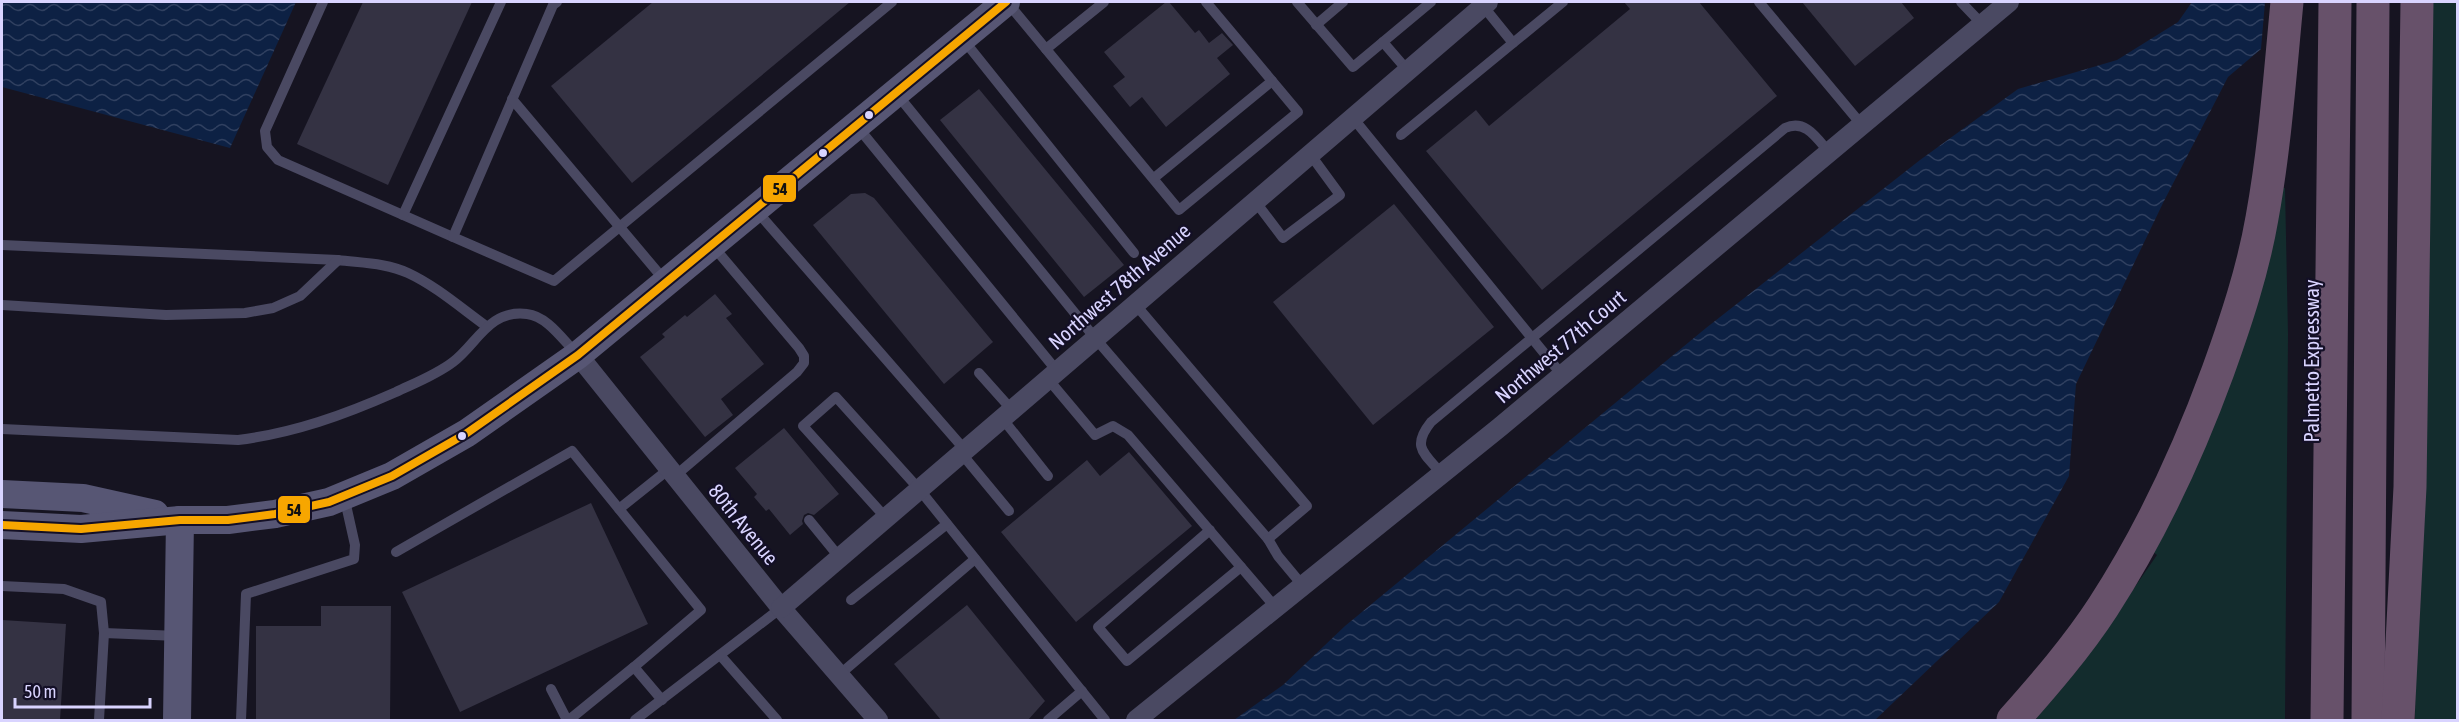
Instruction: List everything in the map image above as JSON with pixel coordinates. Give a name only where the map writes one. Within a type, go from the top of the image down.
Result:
[{"type":"highway","points":[[2013,720],[2038,692],[2103,608],[2159,512],[2198,426],[2236,322],[2262,220],[2273,140],[2287,2]]},
{"type":"highway","name":"Palmetto Expressway","points":[[2308,720],[2314,2]]},
{"type":"highway","points":[[2327,720],[2335,2]]},
{"type":"highway","points":[[2368,720],[2373,2]]},
{"type":"highway","points":[[2398,720],[2410,487],[2417,2]]},
{"type":"street","points":[[2,525],[81,529],[180,520],[228,520],[275,514],[344,496],[392,476],[467,433],[578,355],[1006,2]]},
{"type":"street","name":"Northwest 77th Court","points":[[1136,720],[1442,474],[2009,2]]},
{"type":"street","name":"Northwest 78th Avenue","points":[[781,608],[1485,4]]},
{"type":"street","name":"80th Avenue","points":[[578,355],[781,608],[878,720]]},
{"type":"street","points":[[2,494],[83,498],[180,520]]},
{"type":"street","points":[[177,720],[180,520]]},
{"type":"lane","points":[[323,2],[265,131],[267,147],[278,160],[554,282],[892,2]]},
{"type":"lane","points":[[403,215],[501,2]]},
{"type":"lane","points":[[1006,2],[1179,210],[1298,112],[1206,2]]},
{"type":"lane","points":[[1046,49],[1104,2]]},
{"type":"lane","points":[[1297,2],[1353,67],[1431,2]]},
{"type":"lane","points":[[1317,25],[1343,2]]},
{"type":"lane","points":[[1401,135],[1563,2]]},
{"type":"lane","points":[[1758,2],[1861,124]]},
{"type":"lane","points":[[1961,2],[1982,24]]},
{"type":"lane","points":[[453,237],[551,3]]},
{"type":"lane","points":[[1485,4],[1513,43]]},
{"type":"lane","points":[[962,38],[1134,253]]},
{"type":"lane","points":[[1383,42],[1408,70]]},
{"type":"lane","points":[[1154,178],[1272,81]]},
{"type":"lane","points":[[896,93],[1095,338],[1268,539],[1278,556],[1303,586]]},
{"type":"lane","points":[[512,99],[666,282]]},
{"type":"lane","points":[[1353,118],[1562,375]]},
{"type":"lane","points":[[856,125],[1052,375],[1095,435],[1113,426],[1128,435],[1276,608]]},
{"type":"lane","points":[[1442,474],[1420,450],[1419,444],[1424,430],[1531,337],[1785,128],[1792,125],[1805,127],[1828,151]]},
{"type":"lane","points":[[1255,201],[1283,238],[1340,195],[1310,154]]},
{"type":"lane","points":[[755,209],[963,452],[1009,511]]},
{"type":"lane","points":[[619,509],[672,472],[797,372],[804,363],[804,356],[799,348],[712,244]]},
{"type":"lane","points":[[2,245],[338,260],[375,264],[407,273],[444,295],[486,326]]},
{"type":"lane","points":[[2,305],[166,315],[245,313],[273,308],[300,296],[338,260]]},
{"type":"lane","points":[[1135,304],[1307,506],[1268,539]]},
{"type":"lane","points":[[2,429],[238,440],[271,436],[311,426],[418,382],[454,362],[486,326],[508,316],[527,314],[547,323],[578,355]]},
{"type":"lane","points":[[979,373],[1048,476]]},
{"type":"lane","points":[[886,518],[804,426],[836,397],[919,489],[1105,720]]},
{"type":"lane","points":[[396,552],[572,451],[701,610],[568,720],[551,690]]},
{"type":"lane","points":[[241,720],[246,594],[354,559],[355,545],[344,496]]},
{"type":"lane","points":[[809,519],[840,558]]},
{"type":"lane","points":[[850,600],[946,524]]},
{"type":"lane","points":[[1210,530],[1098,627],[1127,662],[1241,567]]},
{"type":"lane","points":[[839,675],[975,559]]},
{"type":"lane","points":[[2,586],[64,589],[101,602],[104,633],[99,720]]},
{"type":"lane","points":[[635,720],[781,608]]},
{"type":"lane","points":[[104,633],[178,636]]},
{"type":"lane","points":[[720,655],[777,720]]},
{"type":"lane","points":[[634,667],[662,700]]},
{"type":"lane","points":[[1048,720],[1082,691]]},
{"type":"green space","points":[[2424,2],[2457,2],[2457,720],[2415,720]]},
{"type":"green space","points":[[2279,188],[2285,188],[2288,334],[2285,720],[2035,720],[2078,669],[2157,555],[2152,551]]},
{"type":"water","points":[[2,2],[296,2],[230,148],[2,87]]},
{"type":"water","points":[[2192,2],[2265,2],[2261,49],[2228,77],[2164,201],[2076,384],[2069,476],[1999,602],[1875,720],[1234,720],[1283,685],[1345,626],[1706,328],[1920,160],[2018,89],[2117,60],[2178,22]]},
{"type":"building","points":[[363,2],[472,2],[388,185],[297,144]]},
{"type":"building","points":[[653,2],[850,2],[632,183],[551,86]]},
{"type":"building","points":[[1166,2],[1169,2],[1195,33],[1199,30],[1209,43],[1222,33],[1233,45],[1217,58],[1230,74],[1166,127],[1142,97],[1130,107],[1113,86],[1125,77],[1104,52]]},
{"type":"building","points":[[1624,2],[1699,2],[1777,96],[1542,290],[1426,151],[1476,110],[1489,126],[1630,9]]},
{"type":"building","points":[[1802,2],[1901,2],[1914,18],[1855,66]]},
{"type":"building","points":[[979,89],[1124,265],[1084,297],[940,120]]},
{"type":"building","points":[[865,193],[874,198],[993,342],[944,384],[813,225],[851,194]]},
{"type":"building","points":[[1394,204],[1494,327],[1373,425],[1273,302]]},
{"type":"building","points":[[715,294],[732,314],[726,318],[764,364],[721,399],[733,415],[705,437],[640,357],[665,337],[662,334]]},
{"type":"building","points":[[784,428],[839,494],[814,515],[808,513],[804,515],[803,524],[790,535],[769,509],[766,511],[754,497],[757,494],[735,468]]},
{"type":"building","points":[[1129,452],[1192,526],[1076,622],[1001,532],[1087,460],[1100,476]]},
{"type":"building","points":[[591,503],[648,624],[460,712],[402,592]]},
{"type":"building","points":[[967,605],[1045,701],[1028,720],[941,720],[894,664]]},
{"type":"building","points":[[321,606],[391,606],[390,720],[256,720],[256,626],[321,626]]},
{"type":"building","points":[[2,620],[66,624],[60,720],[2,720]]},
{"type":"transit line","name":"54","points":[[2,525],[81,529],[180,520],[228,520],[275,514],[329,502],[392,476],[467,433],[578,355],[1006,2]]}]
